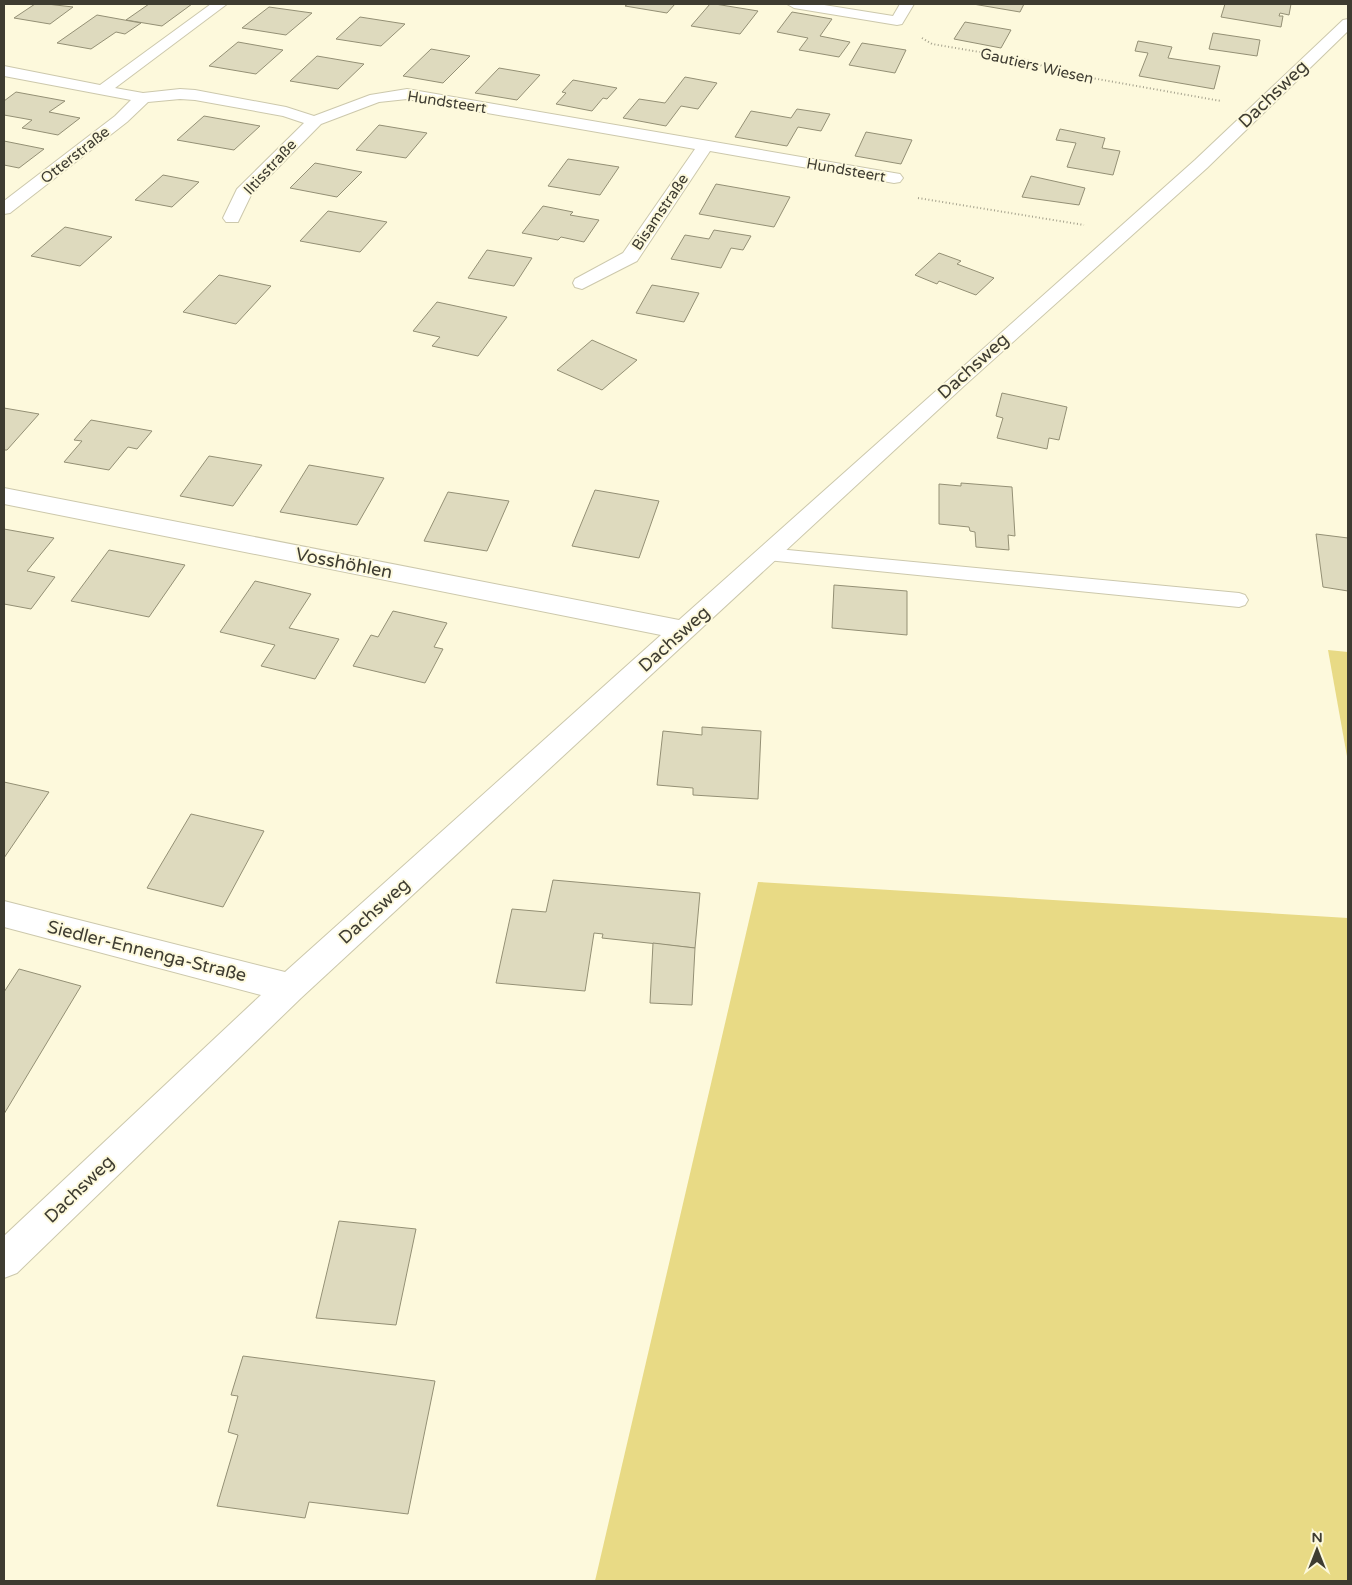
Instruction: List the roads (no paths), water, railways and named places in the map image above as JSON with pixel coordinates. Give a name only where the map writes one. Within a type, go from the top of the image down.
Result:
[{"type":"street","points":[[104,89],[220,4]]},
{"type":"street","points":[[794,4],[897,21],[907,4]]},
{"type":"street","name":"Dachsweg","points":[[4,1260],[290,988],[1201,164],[1348,23]]},
{"type":"street","points":[[4,71],[143,98],[174,94],[195,95],[286,112],[314,121]]},
{"type":"street","name":"Hundsteert","points":[[314,121],[376,98],[407,94],[704,147],[723,148],[894,178]]},
{"type":"street","name":"Otterstraße","points":[[4,209],[121,119],[143,98]]},
{"type":"street","name":"Iltisstraße","points":[[232,218],[243,193],[314,121]]},
{"type":"street","name":"Bisamstraße","points":[[582,283],[630,257],[704,147]]},
{"type":"street","name":"Vosshöhlen","points":[[4,496],[684,630]]},
{"type":"street","name":"Siedler-Ennenga-Straße","points":[[4,914],[290,988]]},
{"type":"lane","points":[[768,554],[1239,600]]}]
